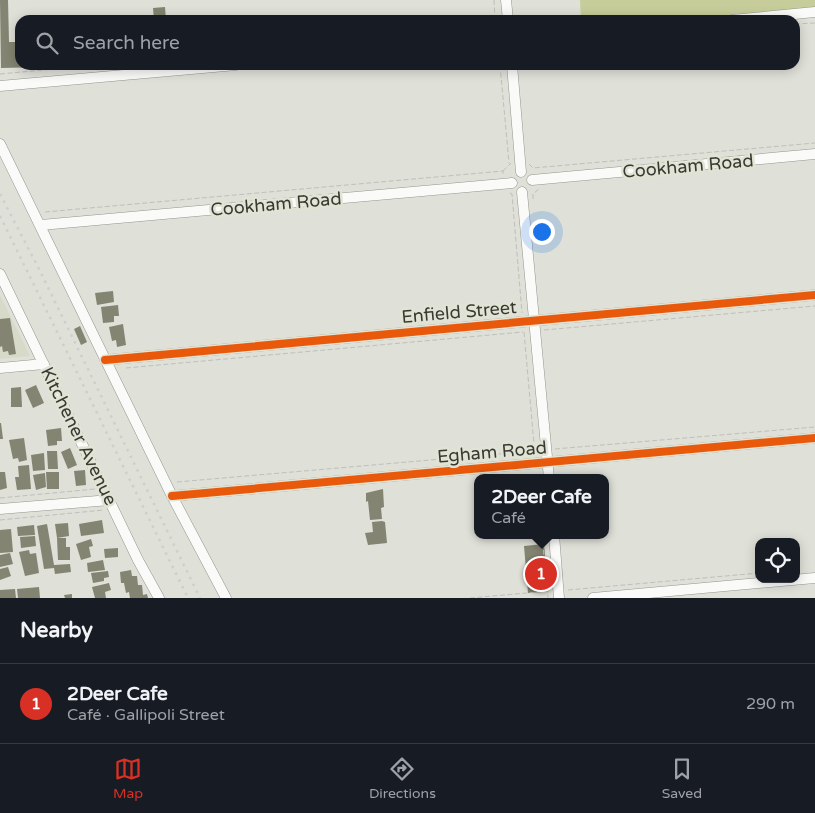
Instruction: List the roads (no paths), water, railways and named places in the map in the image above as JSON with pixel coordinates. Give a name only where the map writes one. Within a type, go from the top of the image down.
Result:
[{"type":"street","points":[[506,0],[508,15]]},
{"type":"street","points":[[784,15],[815,12]]},
{"type":"street","points":[[0,86],[180,70]]},
{"type":"street","points":[[512,70],[517,166],[515,174],[508,184],[516,190],[519,198],[535,326],[548,474]]},
{"type":"street","points":[[0,144],[172,496],[226,598]]},
{"type":"street","name":"Cookham Road","points":[[536,180],[815,154]]},
{"type":"street","points":[[517,166],[536,180],[519,198]]},
{"type":"street","name":"Cookham Road","points":[[41,225],[508,184]]},
{"type":"street","name":"Kitchener Avenue","points":[[0,274],[109,505],[159,598]]},
{"type":"street","name":"Enfield Street","points":[[105,360],[535,326],[815,295]]},
{"type":"street","points":[[0,368],[44,364]]},
{"type":"street","name":"Egham Road","points":[[172,496],[815,438]]},
{"type":"street","points":[[0,509],[109,505]]},
{"type":"street","points":[[554,539],[559,594]]},
{"type":"street","points":[[593,598],[815,578]]},
{"type":"railway","points":[[0,194],[38,267],[200,598]]},
{"type":"railway","points":[[0,216],[188,598]]},
{"type":"place","name":"2Deer Cafe","points":[[541,574]]}]
